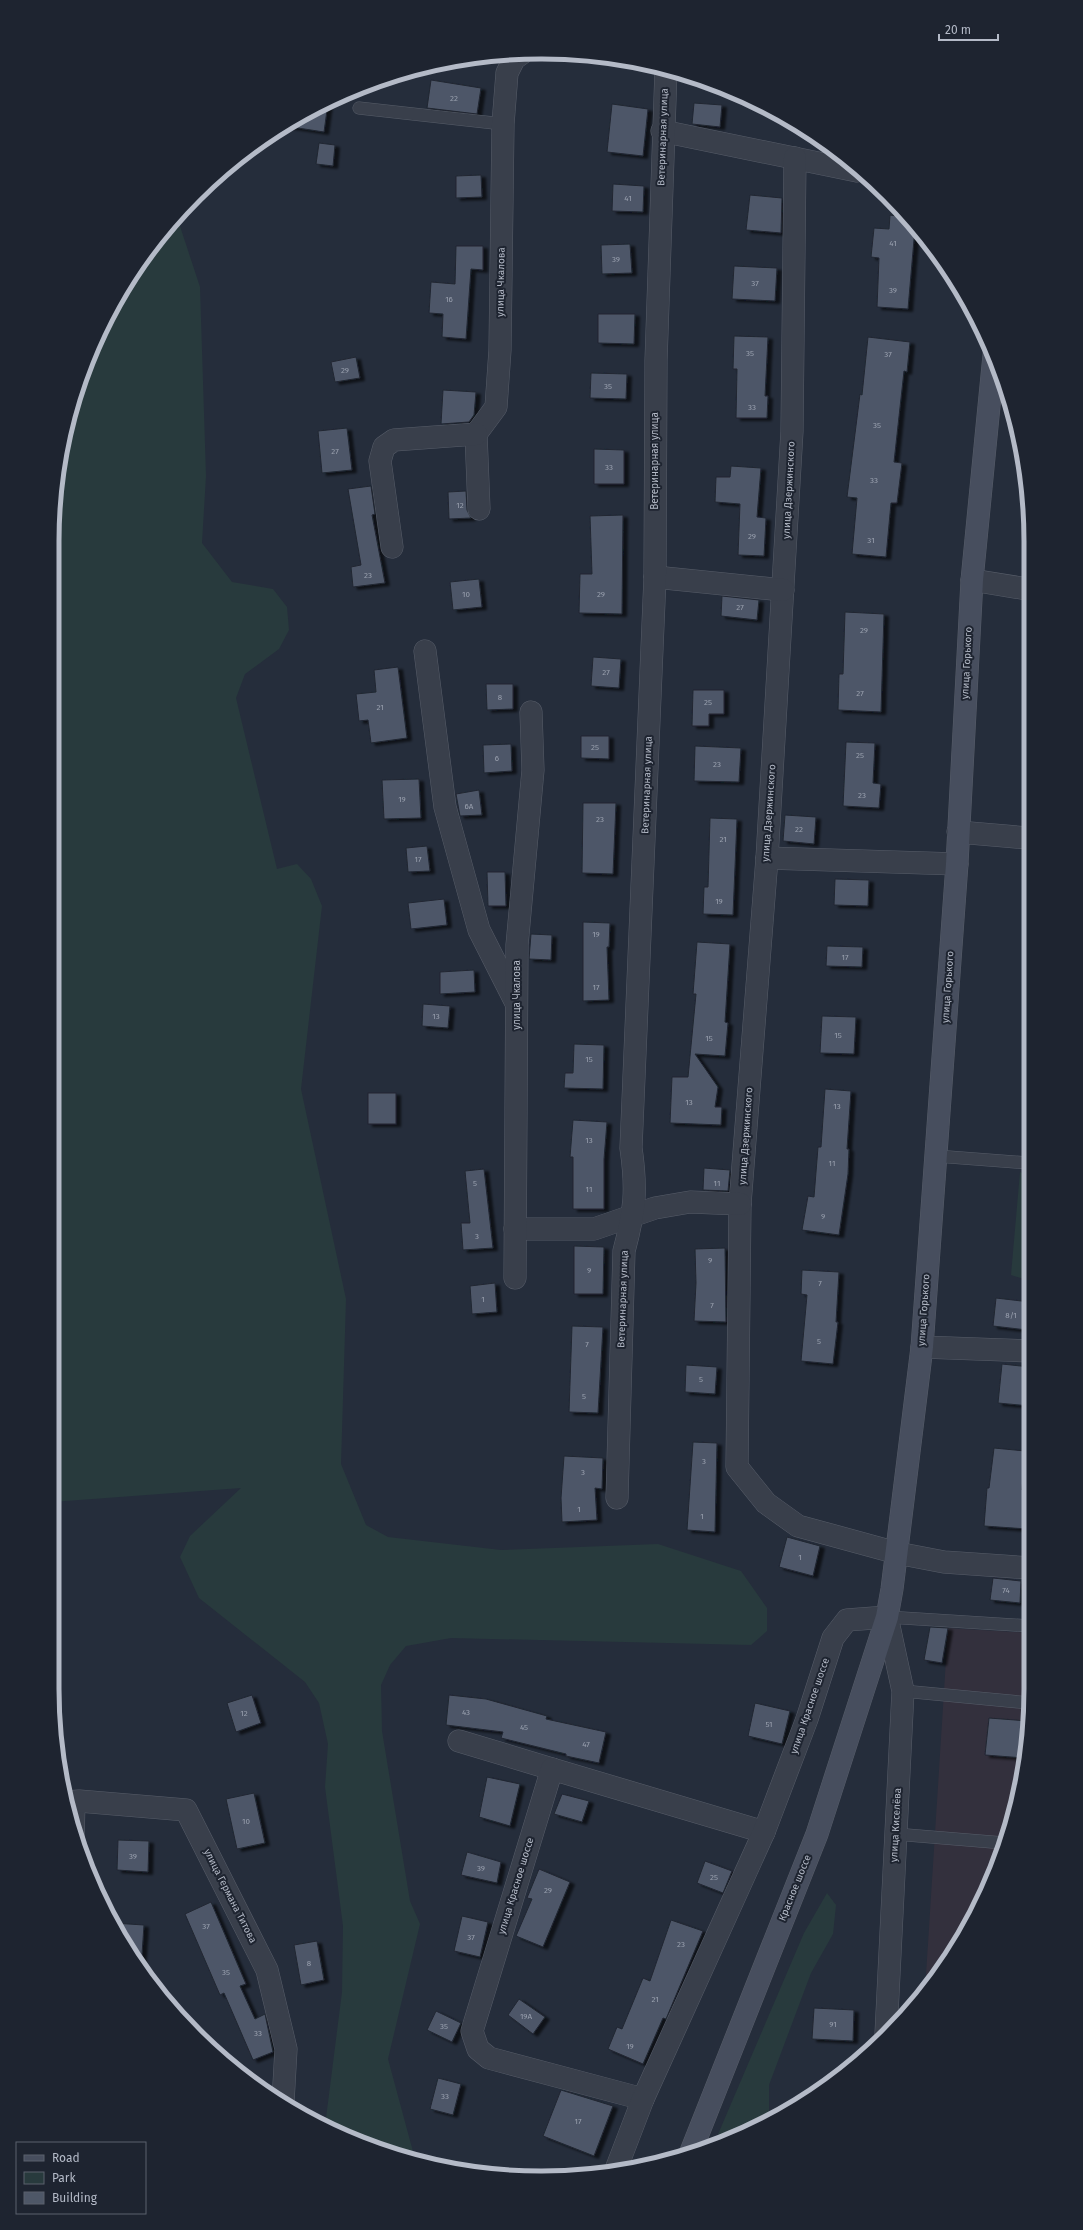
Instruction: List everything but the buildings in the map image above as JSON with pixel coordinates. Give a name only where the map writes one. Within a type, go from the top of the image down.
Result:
[{"type":"main road","name":"улица Горького","points":[[887,1618],[897,1552],[922,1347],[957,864],[972,580],[992,371]]},
{"type":"main road","name":"Красное шоссе","points":[[693,2146],[817,1834],[887,1618]]},
{"type":"street","name":"улица Чкалова","points":[[476,434],[496,407],[500,350],[502,124],[507,73],[514,60]]},
{"type":"street","name":"Ветеринарная улица","points":[[617,1498],[624,1251],[634,1216],[636,1181],[631,1148],[655,577],[656,362],[662,131],[666,75]]},
{"type":"street","points":[[662,131],[846,168]]},
{"type":"street","name":"улица Дзержинского","points":[[795,158],[792,431],[766,858],[740,1204],[737,1467],[766,1503],[798,1526],[897,1552]]},
{"type":"street","points":[[392,547],[380,461],[384,447],[394,440],[476,434],[479,509]]},
{"type":"street","points":[[655,577],[783,590]]},
{"type":"street","points":[[972,580],[1024,589]]},
{"type":"street","points":[[425,651],[445,807],[479,930],[517,1004]]},
{"type":"street","name":"улица Чкалова","points":[[515,1278],[517,945],[533,770],[532,712]]},
{"type":"street","points":[[958,832],[1024,838]]},
{"type":"street","points":[[766,858],[957,864]]},
{"type":"street","points":[[515,1229],[594,1229],[655,1208],[690,1202],[740,1204]]},
{"type":"street","points":[[922,1347],[1024,1351]]},
{"type":"street","points":[[897,1552],[944,1562],[1024,1568]]},
{"type":"street","name":"улица Киселёва","points":[[886,2026],[903,1691],[887,1618]]},
{"type":"street","name":"улица Красное шоссе","points":[[618,2165],[643,2100],[764,1832],[806,1719],[833,1638],[847,1620],[887,1618]]},
{"type":"street","points":[[459,1742],[764,1832]]},
{"type":"street","name":"улица Красное шоссе","points":[[552,1769],[472,2031],[478,2049],[489,2058],[643,2100]]},
{"type":"street","name":"улица Германа Титова","points":[[73,1802],[186,1810],[267,1970],[286,2049],[282,2096]]},
{"type":"lane","points":[[359,108],[502,124]]},
{"type":"lane","points":[[936,1156],[1024,1163]]},
{"type":"lane","points":[[887,1618],[1024,1626]]},
{"type":"lane","points":[[903,1691],[1024,1702]]},
{"type":"lane","points":[[895,1834],[998,1843]]},
{"type":"shaded area","points":[[948,1628],[1024,1633],[1023,1720],[1015,1783],[1008,1813],[987,1873],[974,1902],[943,1957],[926,1980]]},
{"type":"green space","points":[[179,223],[200,287],[206,476],[202,543],[232,582],[273,589],[287,607],[289,630],[279,649],[245,674],[236,698],[277,869],[297,864],[311,879],[322,906],[301,1089],[346,1299],[341,1464],[366,1525],[388,1537],[501,1550],[658,1544],[741,1571],[767,1608],[767,1631],[751,1645],[451,1638],[406,1646],[390,1665],[381,1685],[382,1731],[410,1901],[420,1924],[388,2059],[414,2154],[357,2134],[326,2120],[342,1992],[343,1926],[325,1787],[328,1744],[319,1703],[305,1682],[199,1598],[180,1557],[190,1536],[241,1488],[59,1501],[60,510],[68,447],[75,417],[96,357],[109,328],[140,273]]},
{"type":"green space","points":[[1020,1172],[1024,1174],[1024,1279],[1011,1275]]},
{"type":"green space","points":[[827,1893],[836,1905],[833,1934],[811,1973],[769,2085],[769,2114],[717,2138],[804,1933]]}]
